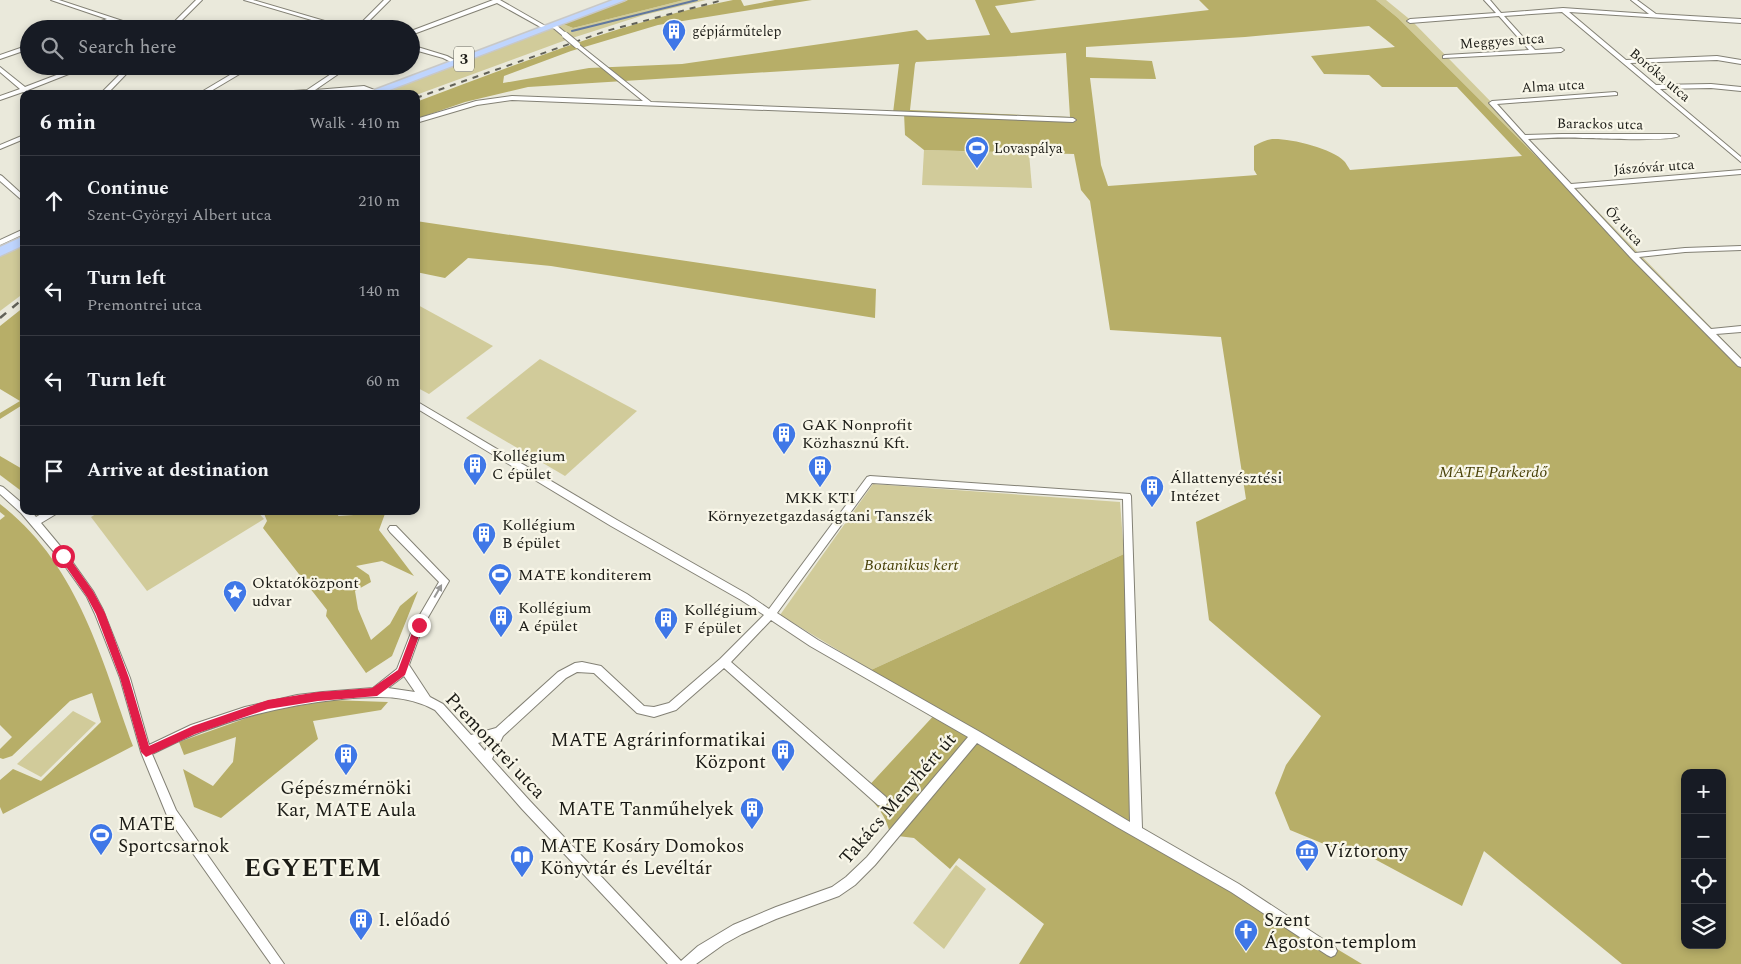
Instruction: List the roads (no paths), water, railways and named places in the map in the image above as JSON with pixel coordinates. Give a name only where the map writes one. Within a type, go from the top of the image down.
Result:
[{"type":"main road","name":"3","points":[[380,90],[616,1]]},
{"type":"main road","points":[[0,252],[20,242]]},
{"type":"street","points":[[54,0],[117,20]]},
{"type":"street","points":[[179,20],[199,0]]},
{"type":"street","points":[[247,0],[320,20]]},
{"type":"street","points":[[367,20],[387,0]]},
{"type":"street","points":[[420,29],[497,0],[565,35],[650,104]]},
{"type":"street","points":[[1487,0],[1534,52]]},
{"type":"street","points":[[1634,0],[1654,16]]},
{"type":"street","points":[[1410,21],[1563,10],[1741,21]]},
{"type":"street","name":"Boróka utca","points":[[1563,10],[1741,160]]},
{"type":"street","points":[[106,20],[111,18]]},
{"type":"street","points":[[0,57],[20,50]]},
{"type":"street","points":[[420,50],[455,62]]},
{"type":"street","name":"Meggyes utca","points":[[1445,57],[1561,50]]},
{"type":"street","points":[[1625,62],[1717,58],[1741,62]]},
{"type":"street","points":[[0,69],[25,90]]},
{"type":"street","points":[[32,90],[66,75]]},
{"type":"street","points":[[108,90],[123,75]]},
{"type":"street","points":[[208,90],[234,75]]},
{"type":"street","points":[[311,90],[333,75]]},
{"type":"street","points":[[1655,86],[1711,86],[1741,90]]},
{"type":"street","points":[[328,90],[366,88],[368,90]]},
{"type":"street","points":[[626,103],[633,91]]},
{"type":"street","points":[[0,98],[20,94]]},
{"type":"street","name":"Alma utca","points":[[1492,104],[1615,94]]},
{"type":"street","points":[[420,120],[460,107],[523,98],[1073,120]]},
{"type":"street","name":"Őz utca","points":[[1492,104],[1634,255],[1741,364]]},
{"type":"street","name":"Barackos utca","points":[[1524,137],[1561,134],[1644,138],[1676,136]]},
{"type":"street","points":[[0,147],[20,139]]},
{"type":"street","name":"Jászóvár utca","points":[[1570,186],[1741,172]]},
{"type":"street","points":[[0,177],[20,196]]},
{"type":"street","points":[[0,243],[20,234]]},
{"type":"street","points":[[1634,255],[1685,250],[1741,248]]},
{"type":"street","points":[[1711,332],[1741,329]]},
{"type":"street","points":[[420,406],[592,510],[744,597],[814,643],[1235,888],[1331,951]]},
{"type":"street","points":[[486,760],[499,732],[562,676],[575,668],[597,669],[641,710],[654,712],[672,707],[724,662],[771,614],[870,479],[1128,496],[1136,831]]},
{"type":"street","points":[[0,489],[20,506]]},
{"type":"street","points":[[31,515],[78,577],[100,613],[124,678],[146,752],[172,814],[278,964]]},
{"type":"street","points":[[374,693],[398,676],[404,667],[419,625],[444,581],[393,529]]},
{"type":"street","points":[[724,662],[882,801]]},
{"type":"street","points":[[404,667],[425,698]]},
{"type":"street","name":"Premontrei utca","points":[[146,752],[193,730],[268,705],[318,696],[374,693],[400,692],[425,698],[439,707],[676,964]]},
{"type":"street","points":[[469,741],[499,732]]},
{"type":"street","name":"Takács Menyhért út","points":[[686,964],[713,944],[748,924],[835,892],[846,886],[900,827],[976,736]]},
{"type":"waterway","points":[[572,31],[697,0]]},
{"type":"railway","points":[[420,97],[606,31],[723,0]]},
{"type":"railway","points":[[0,318],[20,301]]},
{"type":"place","name":"gépjárműtelep","points":[[674,52]]},
{"type":"place","name":"Lovaspálya","points":[[977,169]]},
{"type":"place","name":"GAK Nonprofit Közhasznú Kft.","points":[[784,455]]},
{"type":"place","name":"Kollégium C épület","points":[[475,486]]},
{"type":"place","name":"MKK KTI Környezetgazdaságtani Tanszék","points":[[820,488]]},
{"type":"place","name":"Állattenyésztési Intézet","points":[[1152,508]]},
{"type":"place","name":"Kollégium B épület","points":[[484,555]]},
{"type":"place","name":"MATE konditerem","points":[[500,596]]},
{"type":"place","name":"Oktatóközpont udvar","points":[[235,613]]},
{"type":"place","name":"Kollégium A épület","points":[[501,638]]},
{"type":"place","name":"Kollégium F épület","points":[[666,640]]},
{"type":"place","name":"MATE Agrárinformatikai Központ","points":[[783,772]]},
{"type":"place","name":"Gépészmérnöki Kar, MATE Aula","points":[[346,776]]},
{"type":"place","name":"MATE Tanműhelyek","points":[[752,830]]},
{"type":"place","name":"MATE Sportcsarnok","points":[[101,856]]},
{"type":"place","name":"Víztorony","points":[[1307,872]]},
{"type":"place","name":"MATE Kosáry Domokos Könyvtár és Levéltár","points":[[522,878]]},
{"type":"place","name":"I. előadó","points":[[361,941]]},
{"type":"place","name":"Szent Ágoston-templom","points":[[1246,952]]},
{"type":"district","name":"EGYETEM","points":[[313,869]]},
{"type":"park label","name":"MATE Parkerdő","points":[[1493,472]]},
{"type":"park label","name":"Botanikus kert","points":[[911,565]]}]
